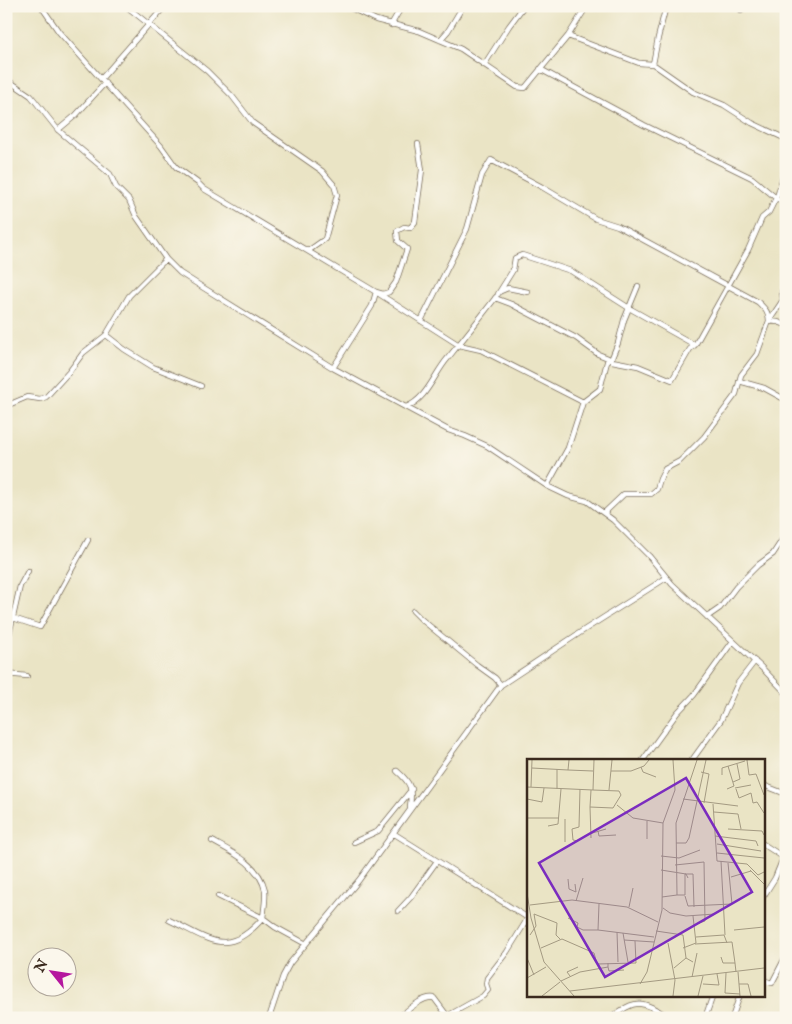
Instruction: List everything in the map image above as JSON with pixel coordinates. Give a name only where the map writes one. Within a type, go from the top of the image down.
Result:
[{"type":"street","points":[[41,6],[59,32],[161,146],[176,167],[204,189],[376,292],[459,345],[481,350],[583,402]]},
{"type":"street","points":[[126,6],[207,71],[232,96],[253,123],[322,170],[334,185],[337,195],[324,239],[308,251]]},
{"type":"street","points":[[58,130],[76,115],[165,6]]},
{"type":"street","points":[[347,6],[391,25],[419,31],[440,40],[469,54],[521,88],[527,87],[568,36],[587,6]]},
{"type":"street","points":[[391,25],[402,6]]},
{"type":"street","points":[[440,40],[448,31],[463,6]]},
{"type":"street","points":[[484,65],[524,6]]},
{"type":"street","points":[[653,64],[666,6]]},
{"type":"street","points":[[568,36],[639,64],[653,64],[693,92],[786,139]]},
{"type":"street","points":[[540,69],[644,125],[752,178],[776,198],[786,203]]},
{"type":"street","points":[[6,79],[31,96],[58,130],[110,174],[116,187],[129,200],[136,216],[166,259],[180,273],[333,368],[448,430],[487,446],[547,486],[568,496],[587,501],[613,520],[649,556],[666,578],[755,661],[786,693]]},
{"type":"street","points":[[6,86],[13,83]]},
{"type":"street","points":[[376,292],[384,294],[389,292],[395,284],[406,249],[398,241],[397,231],[404,227],[410,228],[415,222],[422,170],[418,144]]},
{"type":"street","points":[[421,321],[467,229],[482,175],[491,160],[596,219],[618,226],[758,302],[769,315],[769,321]]},
{"type":"street","points":[[496,296],[576,338],[610,360],[638,366],[672,380],[690,348],[695,345],[728,287],[748,250],[762,218],[769,212],[776,198],[786,165]]},
{"type":"street","points":[[406,407],[414,404],[422,397],[440,368],[496,296],[513,270],[515,258],[522,255],[571,272],[629,308],[695,345]]},
{"type":"street","points":[[6,406],[28,397],[40,399],[46,397],[69,372],[82,353],[106,334],[129,296],[166,259]]},
{"type":"street","points":[[604,513],[624,494],[651,494],[657,489],[665,470],[680,461],[704,437],[736,394],[741,375],[757,354],[769,321],[784,300],[782,292],[786,283]]},
{"type":"street","points":[[547,486],[568,448],[583,402],[600,388],[638,286]]},
{"type":"street","points":[[496,296],[508,288],[528,292]]},
{"type":"street","points":[[333,368],[372,306],[376,292]]},
{"type":"street","points":[[769,321],[786,325]]},
{"type":"street","points":[[106,334],[124,349],[153,367],[201,386]]},
{"type":"street","points":[[739,381],[764,388],[786,400]]},
{"type":"street","points":[[414,404],[415,412]]},
{"type":"street","points":[[707,617],[720,608],[736,587],[758,565],[773,554],[786,534]]},
{"type":"street","points":[[13,618],[40,627],[88,540]]},
{"type":"street","points":[[6,648],[20,586],[28,572]]},
{"type":"street","points":[[268,1018],[286,970],[359,880],[501,685],[666,578]]},
{"type":"street","points":[[413,611],[501,685]]},
{"type":"street","points":[[644,759],[676,713],[697,691],[733,642]]},
{"type":"street","points":[[695,759],[722,718],[738,683],[755,661]]},
{"type":"street","points":[[6,674],[27,676]]},
{"type":"street","points":[[397,771],[407,780],[412,789],[410,809]]},
{"type":"street","points":[[764,785],[786,794]]},
{"type":"street","points":[[354,842],[378,831],[412,789]]},
{"type":"street","points":[[393,833],[527,916]]},
{"type":"street","points":[[169,920],[204,938],[230,942],[241,939],[263,918],[264,890],[254,871],[244,859],[212,841]]},
{"type":"street","points":[[764,845],[783,857]]},
{"type":"street","points":[[764,895],[775,878],[786,851]]},
{"type":"street","points":[[398,911],[411,897],[437,861]]},
{"type":"street","points":[[218,896],[263,918],[306,944]]},
{"type":"street","points":[[398,1018],[419,1002],[430,997],[434,998],[446,1014],[449,1015],[483,996],[488,990],[487,978],[507,952],[527,919]]},
{"type":"street","points":[[764,980],[772,983],[786,956]]},
{"type":"street","points":[[705,1018],[713,996]]},
{"type":"street","points":[[732,1018],[740,996]]},
{"type":"street","points":[[611,1018],[620,1011],[639,1003],[644,1003],[670,1018]]}]
